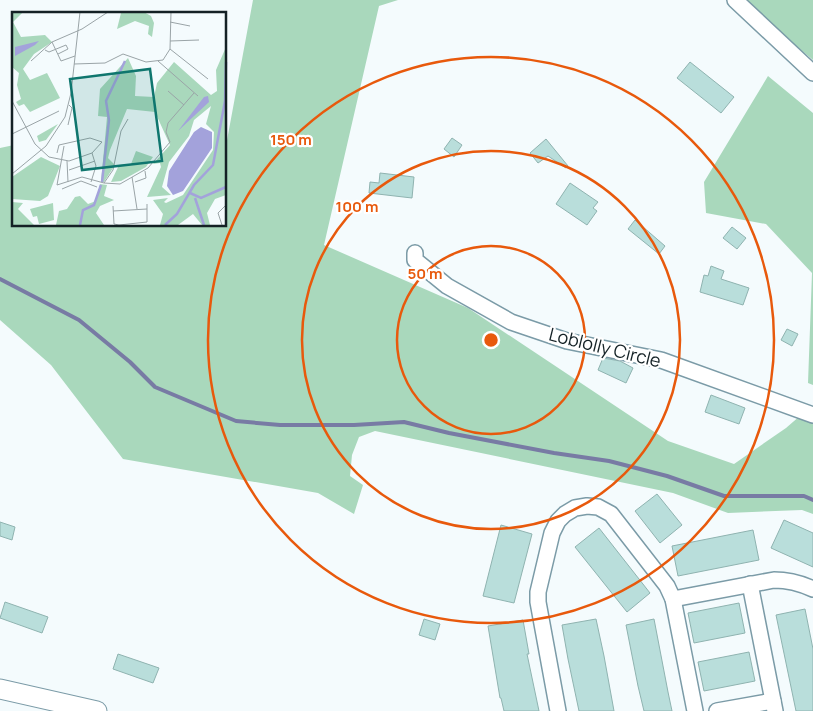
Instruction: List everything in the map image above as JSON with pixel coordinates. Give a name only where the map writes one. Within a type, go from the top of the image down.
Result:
[{"type":"street","points":[[735,0],[813,73]]},
{"type":"street","name":"Loblolly Circle","points":[[415,253],[415,260],[447,286],[512,322],[567,341],[661,360],[813,415]]},
{"type":"street","points":[[558,711],[538,602],[538,592],[552,533],[558,521],[575,508],[587,506],[598,507],[611,514],[667,586],[673,599],[694,711]]},
{"type":"street","points":[[673,599],[774,580],[786,580],[813,589]]},
{"type":"street","points":[[717,711],[774,706],[750,584]]},
{"type":"street","points":[[0,689],[97,711]]},
{"type":"green space","points":[[253,0],[398,0],[379,6],[324,245],[468,308],[668,441],[734,464],[786,428],[801,415],[813,422],[813,514],[802,510],[728,513],[673,493],[375,431],[359,437],[352,455],[350,476],[363,485],[354,514],[318,493],[123,459],[51,365],[0,320],[0,148],[12,145],[12,226],[226,226],[226,146]]},
{"type":"green space","points":[[741,0],[813,0],[813,60]]},
{"type":"green space","points":[[768,76],[813,113],[813,385],[808,383],[812,273],[766,224],[706,213],[704,182]]},
{"type":"building","points":[[690,62],[734,97],[721,113],[677,78]]},
{"type":"building","points":[[452,138],[462,145],[454,157],[444,149]]},
{"type":"building","points":[[546,139],[568,166],[566,168],[548,156],[538,163],[530,153]]},
{"type":"building","points":[[380,173],[414,177],[412,198],[369,193],[370,182],[379,183]]},
{"type":"building","points":[[570,183],[598,202],[593,208],[597,211],[587,225],[556,204]]},
{"type":"building","points":[[635,220],[665,246],[659,254],[628,229]]},
{"type":"building","points":[[732,227],[746,238],[737,249],[723,238]]},
{"type":"building","points":[[711,266],[724,271],[721,279],[749,288],[743,305],[700,292],[704,275],[708,276]]},
{"type":"building","points":[[787,329],[798,334],[792,346],[781,340]]},
{"type":"building","points":[[603,358],[620,361],[633,368],[626,383],[598,370]]},
{"type":"building","points":[[711,395],[745,408],[739,424],[705,412]]},
{"type":"building","points":[[657,494],[682,525],[660,543],[635,511]]},
{"type":"building","points":[[784,520],[813,533],[813,567],[771,548]]},
{"type":"building","points":[[0,522],[15,527],[12,540],[0,536]]},
{"type":"building","points":[[501,525],[532,534],[514,603],[483,596]]},
{"type":"building","points":[[599,528],[650,593],[627,612],[575,547]]},
{"type":"building","points":[[753,530],[759,560],[678,576],[672,546]]},
{"type":"building","points":[[5,602],[48,617],[42,633],[0,618]]},
{"type":"building","points":[[739,603],[745,633],[694,643],[688,613]]},
{"type":"building","points":[[805,609],[813,649],[813,711],[796,711],[776,615]]},
{"type":"building","points":[[424,619],[440,624],[435,640],[419,635]]},
{"type":"building","points":[[596,619],[614,711],[579,711],[568,659],[562,625]]},
{"type":"building","points":[[654,619],[672,711],[644,711],[626,625]]},
{"type":"building","points":[[523,620],[529,654],[527,654],[539,711],[504,711],[500,698],[488,626]]},
{"type":"building","points":[[749,652],[755,681],[704,691],[698,662]]},
{"type":"building","points":[[118,654],[159,668],[153,683],[113,669]]},
{"type":"waterway","points":[[0,279],[79,320],[130,362],[155,387],[236,421],[280,425],[354,425],[404,422],[449,433],[554,453],[609,461],[667,476],[724,496],[804,496],[813,500]]}]
